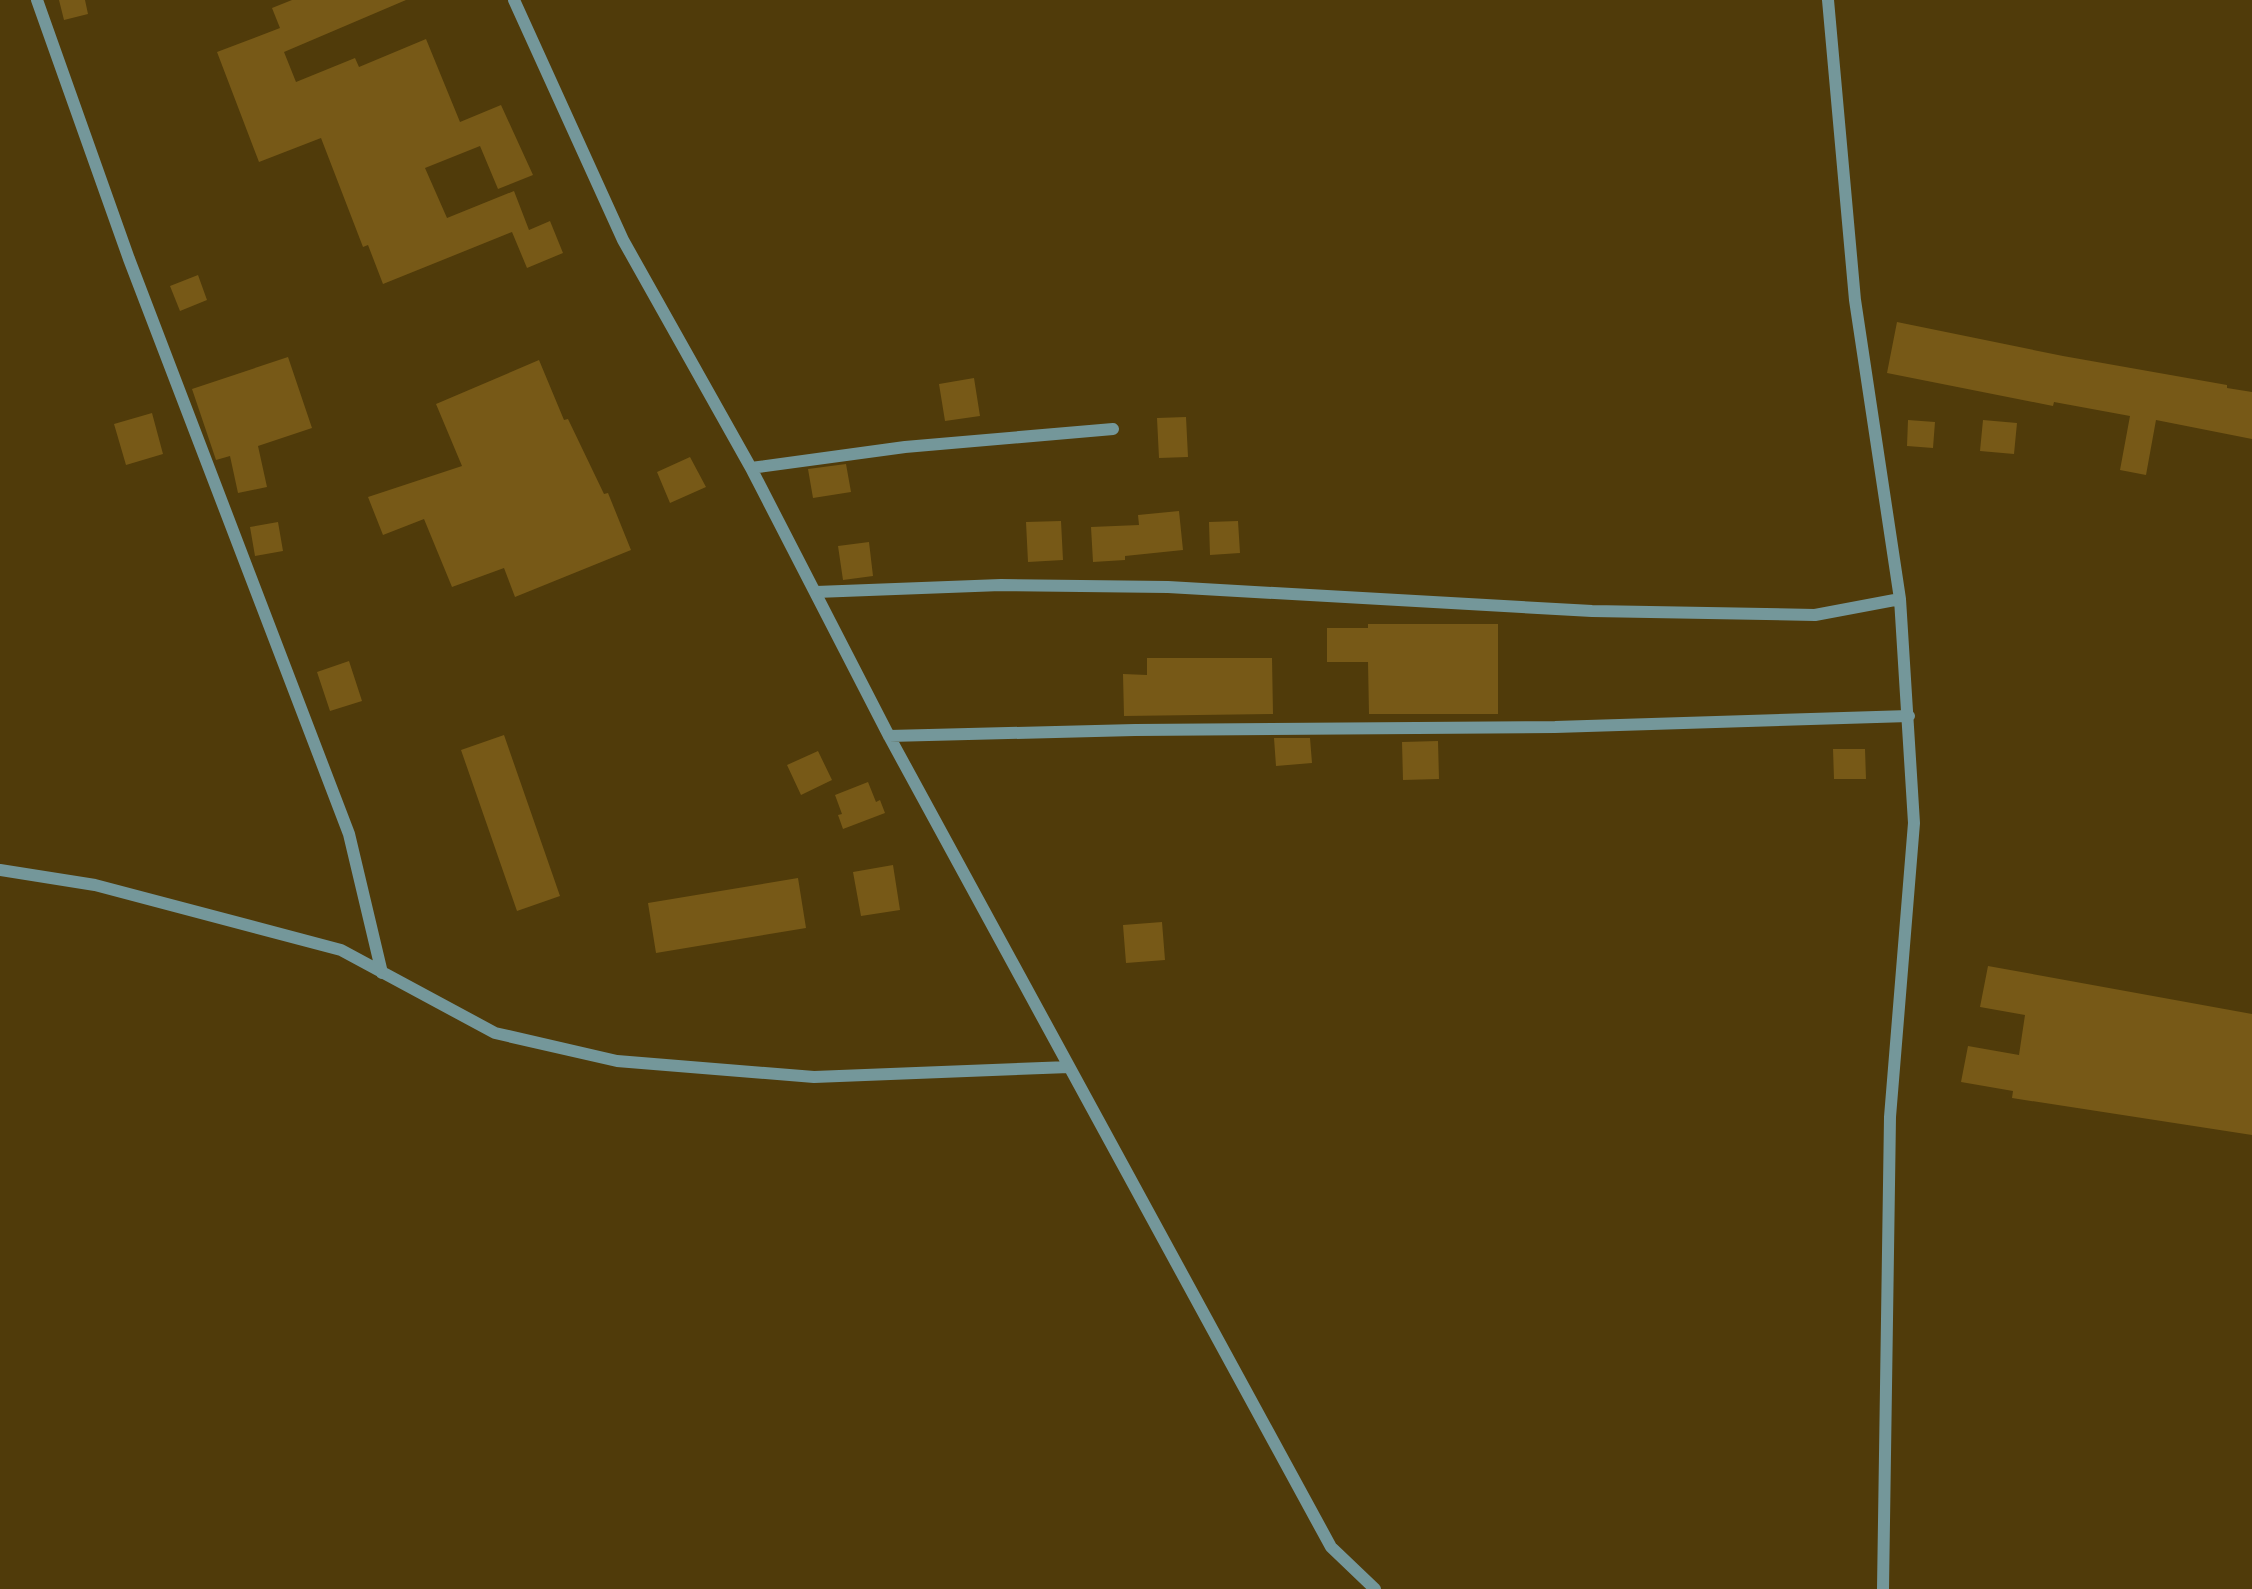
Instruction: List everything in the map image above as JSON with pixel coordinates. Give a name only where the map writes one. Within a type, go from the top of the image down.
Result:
[{"type":"street","points":[[37,0],[130,259],[349,834],[382,973]]},
{"type":"street","points":[[514,0],[623,240],[751,468],[889,736],[1069,1068],[1331,1547],[1376,1589]]},
{"type":"street","points":[[1828,0],[1855,300],[1900,599],[1914,823],[1890,1117],[1883,1589]]},
{"type":"street","points":[[751,468],[905,447],[1113,429]]},
{"type":"street","points":[[816,592],[1001,585],[1168,587],[1592,611],[1815,615],[1900,599]]},
{"type":"street","points":[[889,736],[1135,730],[1555,727],[1909,716]]},
{"type":"street","points":[[0,870],[95,885],[341,950],[495,1033],[617,1061],[814,1077],[1069,1068]]},
{"type":"building","points":[[59,0],[85,0],[88,14],[64,20]]},
{"type":"building","points":[[292,0],[406,0],[284,52],[296,82],[355,58],[359,67],[426,39],[460,122],[501,105],[533,175],[498,189],[480,146],[425,168],[447,218],[514,191],[529,230],[550,221],[563,253],[527,268],[512,232],[383,284],[368,245],[363,247],[321,138],[259,162],[217,52],[280,28],[272,8]]},
{"type":"building","points":[[198,275],[207,300],[180,311],[170,286]]},
{"type":"building","points":[[1897,322],[2252,392],[2252,439],[2156,420],[2146,475],[2120,470],[2130,416],[2054,402],[2053,406],[1887,373]]},
{"type":"building","points":[[288,357],[312,428],[258,446],[267,487],[238,493],[230,456],[216,460],[192,389]]},
{"type":"building","points":[[539,360],[564,420],[568,419],[604,494],[608,493],[631,550],[515,597],[504,568],[452,587],[424,519],[383,535],[368,497],[462,466],[436,404]]},
{"type":"building","points":[[974,378],[980,416],[945,421],[939,384]]},
{"type":"building","points":[[152,413],[163,454],[126,465],[114,424]]},
{"type":"building","points":[[1186,417],[1188,457],[1159,458],[1157,418]]},
{"type":"building","points":[[1908,420],[1935,422],[1933,448],[1907,446]]},
{"type":"building","points":[[1983,420],[2017,423],[2014,454],[1980,451]]},
{"type":"building","points":[[690,457],[706,487],[670,503],[657,472]]},
{"type":"building","points":[[846,464],[851,492],[813,498],[808,469]]},
{"type":"building","points":[[1179,511],[1183,550],[1125,556],[1125,560],[1093,562],[1091,527],[1139,525],[1138,515]]},
{"type":"building","points":[[1061,521],[1063,560],[1028,562],[1026,522]]},
{"type":"building","points":[[1238,521],[1240,553],[1210,555],[1209,522]]},
{"type":"building","points":[[278,522],[283,551],[255,556],[250,527]]},
{"type":"building","points":[[869,542],[873,576],[843,580],[838,546]]},
{"type":"building","points":[[1368,624],[1498,624],[1498,714],[1369,714],[1368,662],[1327,662],[1327,628],[1368,628]]},
{"type":"building","points":[[1147,658],[1272,658],[1273,714],[1124,716],[1123,674],[1147,675]]},
{"type":"building","points":[[349,661],[362,701],[330,711],[317,672]]},
{"type":"building","points":[[504,735],[560,896],[517,911],[461,750]]},
{"type":"building","points":[[1274,738],[1310,738],[1312,763],[1276,766]]},
{"type":"building","points":[[1438,741],[1439,779],[1403,780],[1402,742]]},
{"type":"building","points":[[1833,749],[1865,749],[1866,779],[1834,779]]},
{"type":"building","points":[[818,751],[832,780],[801,795],[787,765]]},
{"type":"building","points":[[868,782],[876,802],[880,800],[885,813],[843,829],[838,815],[842,814],[835,795]]},
{"type":"building","points":[[893,865],[900,910],[861,916],[853,872]]},
{"type":"building","points":[[798,878],[806,928],[656,953],[648,903]]},
{"type":"building","points":[[1162,922],[1165,960],[1126,963],[1123,925]]},
{"type":"building","points":[[1988,966],[2252,1014],[2252,1135],[2012,1098],[2013,1091],[1961,1082],[1968,1046],[2019,1055],[2025,1015],[1980,1007]]}]
